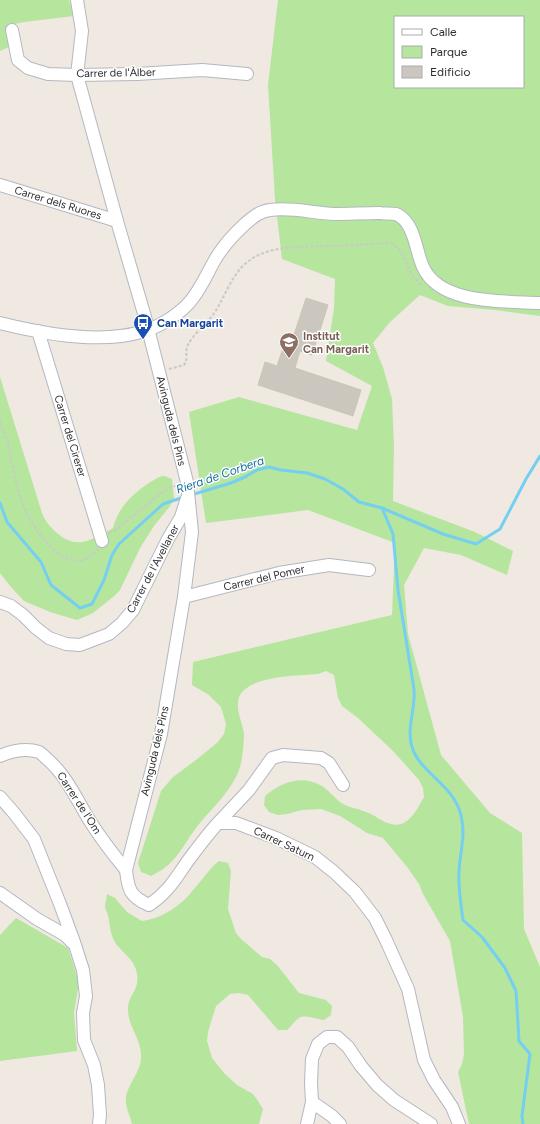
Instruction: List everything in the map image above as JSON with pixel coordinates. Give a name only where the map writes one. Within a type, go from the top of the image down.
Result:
[{"type":"street","name":"Avinguda dels Pins","points":[[77,0],[82,31],[77,75],[159,372],[188,488],[192,532],[184,597],[161,734],[126,870]]},
{"type":"street","name":"Carrer de l'Àlber","points":[[12,30],[18,60],[28,68],[48,74],[77,75],[202,70],[248,74]]},
{"type":"street","name":"Carrer dels Ruores","points":[[0,185],[117,221]]},
{"type":"street","points":[[0,323],[76,336],[97,337],[128,335],[148,330],[167,320],[188,304],[195,295],[227,241],[254,216],[269,210],[287,209],[334,214],[396,214],[406,222],[411,231],[423,269],[439,286],[452,293],[466,297],[485,300],[540,303]]},
{"type":"street","name":"Carrer del Cirerer","points":[[38,330],[102,540]]},
{"type":"street","name":"Carrer de l'Avellaner","points":[[0,602],[11,606],[49,638],[66,644],[80,645],[109,634],[122,623],[133,610],[181,517],[188,488]]},
{"type":"street","name":"Carrer del Pomer","points":[[184,597],[279,572],[329,565],[369,570]]},
{"type":"street","name":"Carrer de l'Om","points":[[0,756],[24,750],[40,752],[65,778],[88,818],[112,854],[126,870]]},
{"type":"street","points":[[126,870],[128,887],[138,900],[149,905],[159,898],[172,885],[190,858],[218,823],[249,790],[272,758],[283,755],[321,758],[329,763],[343,786]]},
{"type":"street","points":[[0,798],[14,813],[34,839],[60,904],[83,970],[86,996],[83,1013],[83,1033],[84,1040],[94,1065],[98,1085],[100,1115],[99,1124]]},
{"type":"street","name":"Carrer Saturn","points":[[218,823],[236,823],[276,838],[314,857],[334,872],[355,892],[375,918],[408,989],[424,1060],[434,1080],[452,1107],[459,1124]]},
{"type":"street","points":[[0,893],[38,919],[65,935],[75,945]]},
{"type":"street","points":[[307,1124],[312,1102],[312,1059],[318,1044],[327,1037],[337,1037],[348,1047],[377,1086],[394,1100],[431,1124]]},
{"type":"street","points":[[312,1102],[332,1116],[340,1124]]},
{"type":"path","points":[[159,372],[184,365],[187,358],[186,346],[210,320],[232,280],[240,270],[249,260],[261,254],[292,248],[390,243],[396,245],[400,249],[413,276],[424,288]]},
{"type":"path","points":[[0,422],[8,441],[18,494],[23,508],[41,537],[62,557],[79,561],[86,559],[94,554],[108,533],[116,530],[162,492],[188,488]]},
{"type":"green space","points":[[0,0],[69,0],[74,16],[24,22],[6,26],[9,47],[0,51]]},
{"type":"green space","points":[[278,0],[540,0],[540,316],[448,306],[420,295],[390,322],[373,343],[383,367],[392,399],[394,446],[393,501],[475,532],[513,551],[507,575],[461,555],[424,548],[404,585],[408,634],[441,755],[490,813],[522,833],[524,929],[540,967],[540,1124],[469,1124],[458,1072],[462,1064],[464,1054],[463,1017],[450,941],[423,894],[419,884],[383,838],[367,833],[340,816],[321,809],[302,810],[278,815],[269,812],[264,805],[265,796],[278,787],[292,781],[299,780],[314,782],[326,789],[346,806],[369,813],[388,823],[397,825],[402,824],[411,817],[424,797],[423,788],[419,780],[393,751],[358,718],[342,706],[338,698],[334,675],[326,671],[318,674],[275,678],[253,684],[244,690],[238,701],[239,715],[244,733],[242,757],[240,768],[230,787],[196,828],[171,863],[151,876],[141,872],[138,863],[161,791],[173,777],[218,742],[224,734],[226,724],[221,707],[209,695],[192,685],[193,662],[392,615],[395,543],[308,510],[206,523],[189,412],[239,397],[357,430],[372,386],[326,361],[334,308],[335,279],[282,259],[275,199],[268,85]]},
{"type":"green space","points":[[0,377],[42,513],[50,526],[64,538],[78,542],[85,541],[106,532],[113,528],[118,514],[126,502],[137,492],[159,477],[164,476],[172,479],[174,498],[140,548],[120,590],[93,613],[77,620],[50,612],[24,601],[0,573]]},
{"type":"green space","points":[[219,861],[228,863],[231,871],[228,909],[236,933],[262,957],[270,959],[277,965],[299,993],[326,1000],[332,1006],[331,1015],[324,1020],[301,1017],[287,1030],[278,1030],[248,995],[239,993],[230,994],[216,1006],[208,1032],[207,1041],[212,1058],[224,1073],[237,1085],[253,1094],[258,1101],[263,1109],[259,1124],[132,1124],[127,1108],[126,1097],[141,1061],[141,1055],[139,1043],[128,1014],[128,1008],[130,999],[137,984],[137,974],[132,961],[116,944],[112,937],[105,907],[107,894],[115,898],[127,912],[142,921],[157,917],[171,910],[183,901]]},
{"type":"green space","points":[[16,918],[68,948],[79,982],[74,1013],[77,1051],[0,1061],[0,935]]},
{"type":"building","name":"Institut Can Margarit","points":[[306,298],[328,305],[312,355],[300,351],[295,368],[361,390],[353,416],[258,385],[265,362],[277,366],[284,345],[290,347]]},
{"type":"waterway","name":"Riera de Corbera","points":[[191,495],[231,483],[257,470],[269,467],[307,473],[325,479],[343,489],[359,502],[382,508],[443,534],[476,544],[500,529],[526,479],[540,456]]},
{"type":"waterway","name":"Riera de Corbera","points":[[0,503],[7,522],[41,562],[51,585],[80,608],[92,604],[104,580],[112,555],[119,544],[163,504],[184,497]]},
{"type":"waterway","points":[[382,508],[393,534],[398,590],[414,689],[410,740],[416,756],[451,795],[457,804],[461,815],[463,837],[459,878],[463,920],[482,937],[505,968],[516,991],[519,1041],[530,1054],[522,1116],[523,1124]]},
{"type":"place","name":"Can Margarit","points":[[143,340]]},
{"type":"place","name":"Institut Can Margarit","points":[[289,359]]}]
